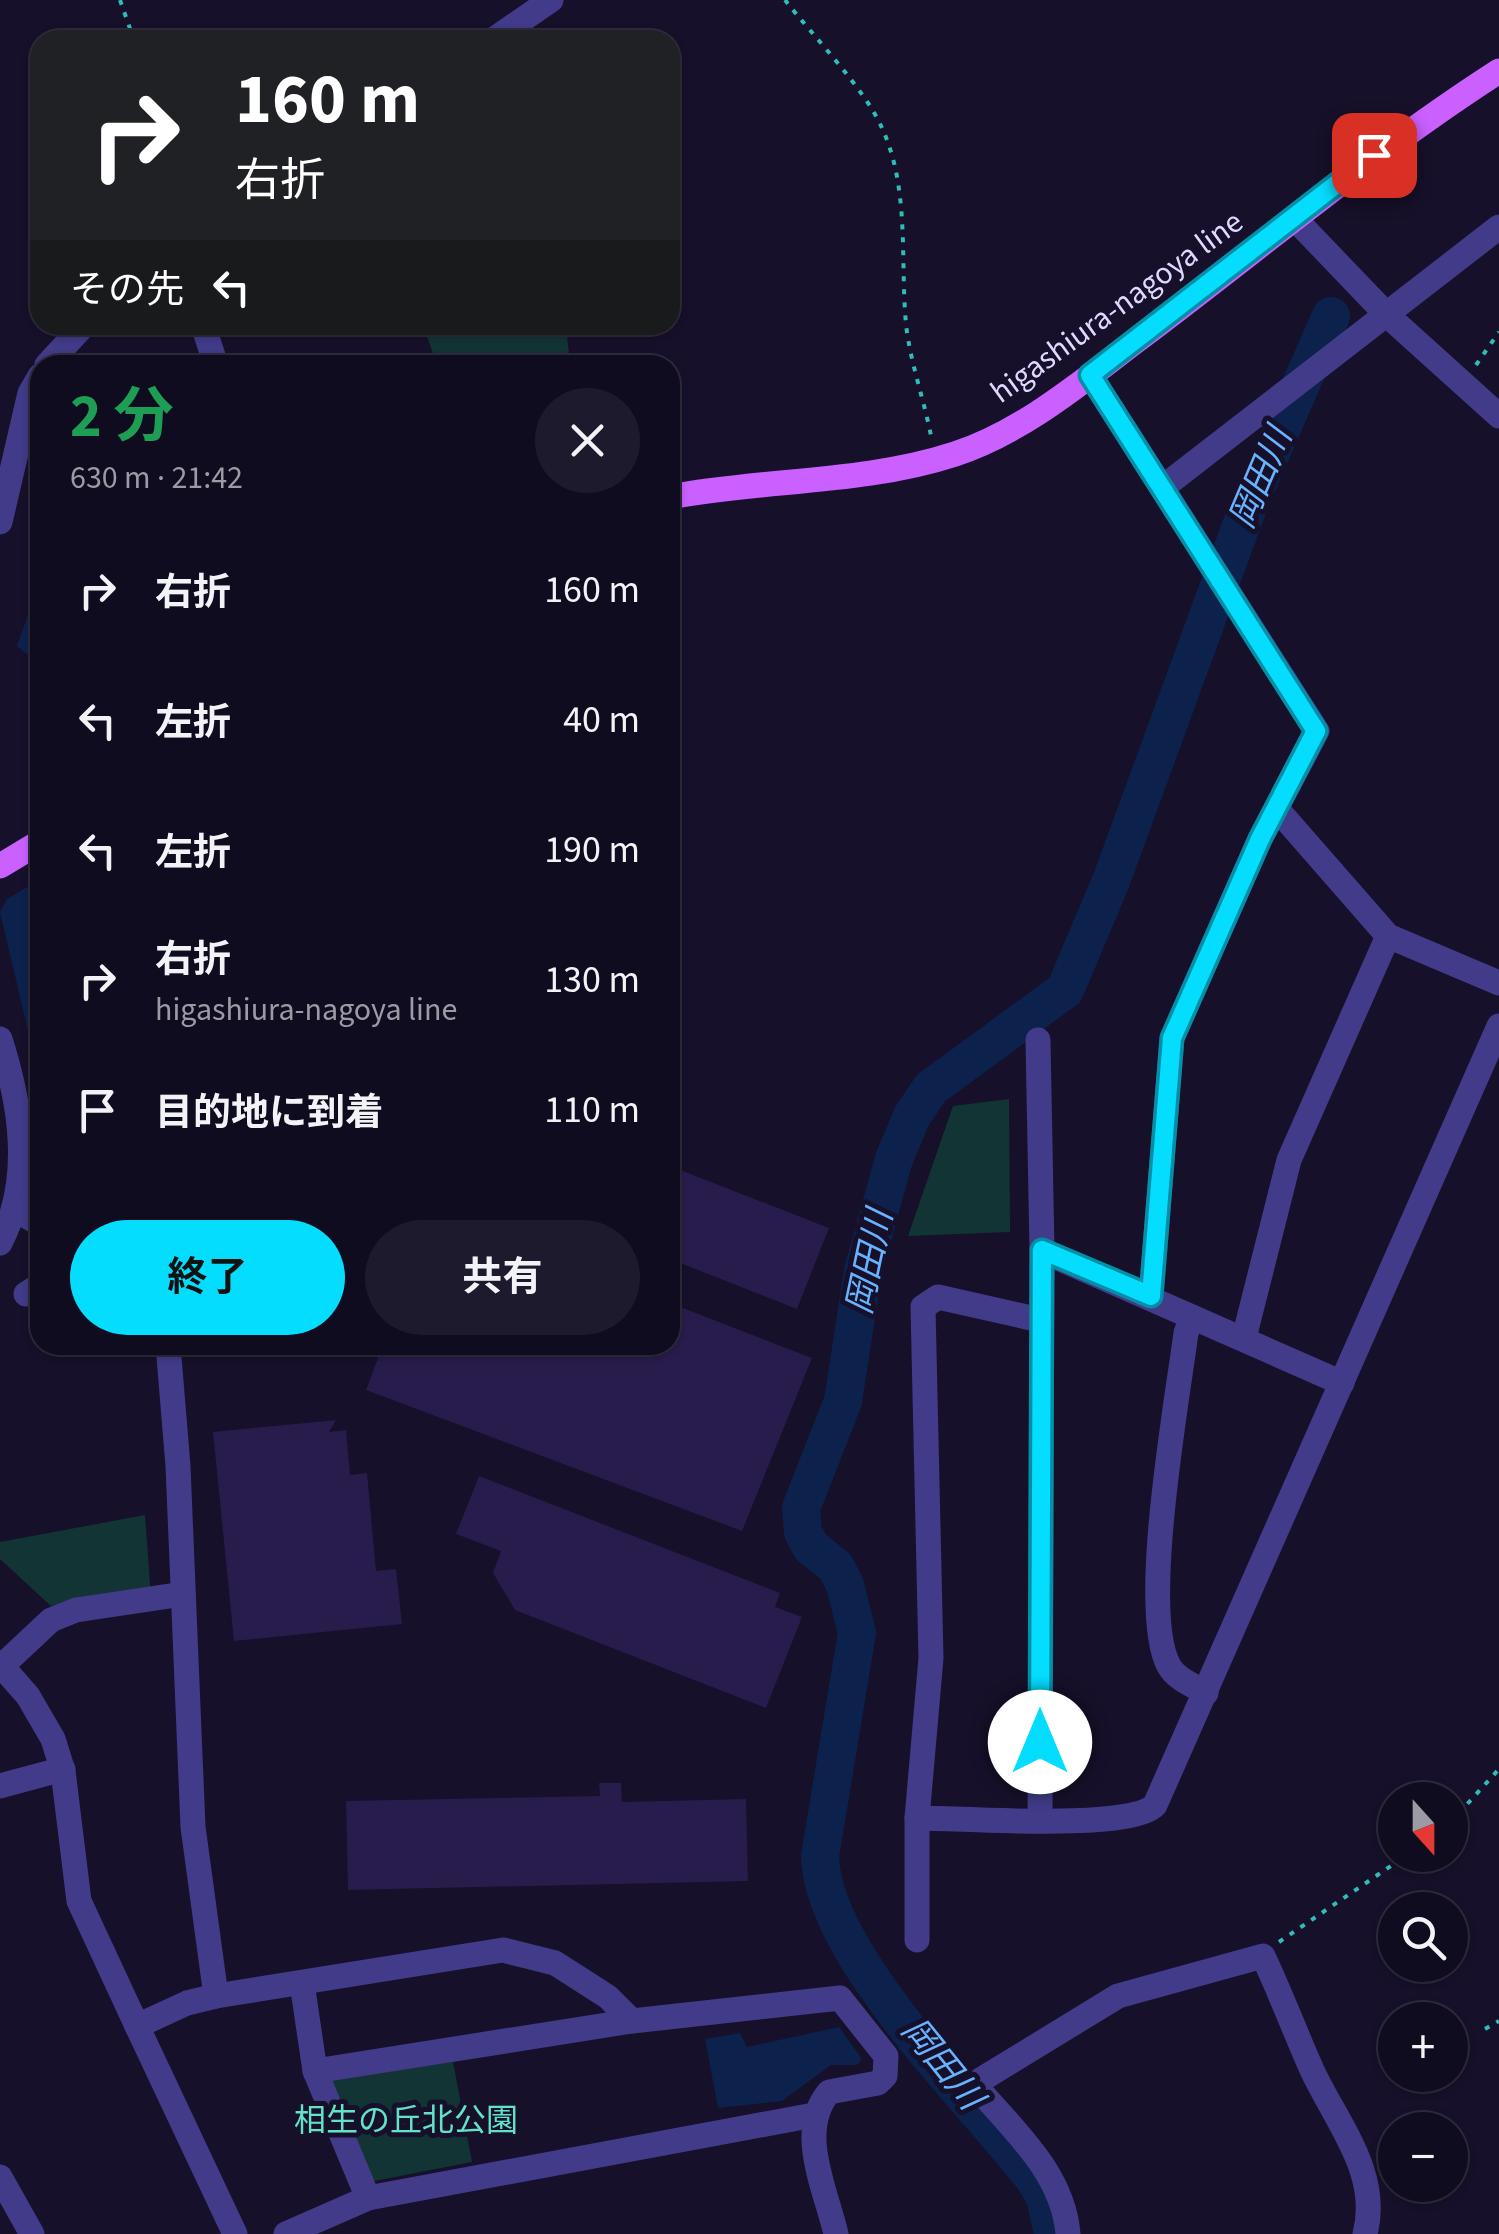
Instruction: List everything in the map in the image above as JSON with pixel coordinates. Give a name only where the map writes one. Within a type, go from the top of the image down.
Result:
[{"type":"main road","name":"higashiura-nagoya line","points":[[680,496],[837,477],[937,459],[958,454],[1030,417],[1090,375],[1400,134],[1499,71]]},
{"type":"main road","points":[[0,866],[30,848]]},
{"type":"street","points":[[501,30],[518,10],[551,0]]},
{"type":"street","points":[[1294,218],[1387,315],[1499,416]]},
{"type":"street","points":[[1162,488],[1499,227]]},
{"type":"street","points":[[56,355],[74,335]]},
{"type":"street","points":[[1090,375],[1316,731],[1172,1038],[1151,1296]]},
{"type":"street","points":[[0,522],[30,393]]},
{"type":"street","points":[[1277,809],[1388,936],[1499,984]]},
{"type":"street","points":[[1244,1338],[1289,1160],[1388,936]]},
{"type":"street","points":[[917,1818],[1040,1820],[1140,1816],[1152,1809],[1499,1026]]},
{"type":"street","points":[[0,1039],[21,1132],[16,1210],[0,1244]]},
{"type":"street","points":[[1038,1040],[1042,1250],[1040,1820]]},
{"type":"street","points":[[16,1210],[30,1218]]},
{"type":"street","points":[[1042,1250],[1342,1383]]},
{"type":"street","points":[[917,1940],[917,1818],[931,1658],[923,1306],[938,1297],[1040,1320]]},
{"type":"street","points":[[1192,1318],[1186,1333],[1155,1590],[1167,1664],[1177,1677],[1206,1692]]},
{"type":"street","points":[[169,1355],[193,1827],[216,1996]]},
{"type":"street","points":[[183,1594],[76,1610],[51,1620],[1,1665],[41,1716],[62,1769],[78,1902],[234,2234]]},
{"type":"street","points":[[0,1786],[62,1769]]},
{"type":"street","points":[[137,2026],[187,2003],[216,1996],[503,1950],[555,1963],[608,1996],[632,2021]]},
{"type":"street","points":[[1068,2234],[1063,2203],[1049,2173],[974,2084],[1118,1996],[1263,1956],[1311,2068],[1353,2144],[1368,2197],[1365,2234]]},
{"type":"street","points":[[302,1983],[315,2072],[368,2198]]},
{"type":"street","points":[[315,2072],[632,2021],[840,1998],[886,2056],[887,2066],[878,2083],[829,2092],[814,2116],[814,2142],[836,2234]]},
{"type":"street","points":[[286,2234],[368,2198],[814,2116]]},
{"type":"street","points":[[0,2177],[32,2234]]},
{"type":"path","points":[[120,0],[130,30]]},
{"type":"path","points":[[785,0],[872,110],[885,134],[896,168],[904,228],[907,328],[937,459]]},
{"type":"path","points":[[1462,384],[1499,332]]},
{"type":"path","points":[[1468,1809],[1499,1769]]},
{"type":"path","points":[[1263,1956],[1383,1872]]},
{"type":"path","points":[[1485,2029],[1499,2022]]},
{"type":"green space","points":[[426,335],[567,335],[569,355],[434,355]]},
{"type":"green space","points":[[1009,1099],[1010,1232],[908,1236],[953,1106]]},
{"type":"green space","points":[[145,1515],[151,1597],[73,1600],[51,1606],[0,1559],[0,1542]]},
{"type":"green space","name":"相生の丘北公園","points":[[453,2062],[472,2162],[369,2182],[328,2084],[334,2077]]},
{"type":"water","points":[[30,609],[30,657],[17,646]]},
{"type":"water","points":[[30,885],[30,1039],[0,912],[7,899]]},
{"type":"water","points":[[839,2027],[862,2059],[857,2065],[831,2065],[782,2101],[718,2108],[705,2039],[740,2033],[747,2047]]},
{"type":"building","points":[[680,1170],[829,1228],[797,1309],[680,1263]]},
{"type":"building","points":[[680,1307],[812,1358],[742,1531],[366,1390],[379,1355],[680,1355]]},
{"type":"building","points":[[336,1420],[329,1432],[346,1430],[350,1475],[367,1473],[376,1571],[396,1569],[402,1624],[234,1641],[213,1432]]},
{"type":"building","points":[[479,1476],[780,1593],[775,1607],[802,1617],[766,1708],[515,1610],[493,1573],[501,1551],[456,1534]]},
{"type":"building","points":[[599,1783],[621,1783],[622,1802],[746,1799],[748,1881],[348,1890],[346,1801],[600,1796]]},
{"type":"waterway","name":"岡田川","points":[[1053,2234],[1045,2197],[1035,2180],[905,2025],[846,1937],[827,1895],[820,1856],[857,1633],[845,1585],[836,1567],[811,1547],[803,1532],[801,1508],[843,1401],[863,1271],[894,1159],[912,1116],[931,1088],[1065,990],[1111,881],[1252,496],[1331,316]]},
{"type":"route","points":[[1040,1742],[1042,1250],[1151,1296],[1172,1038],[1260,839],[1316,731],[1090,375],[1374,155]]}]
